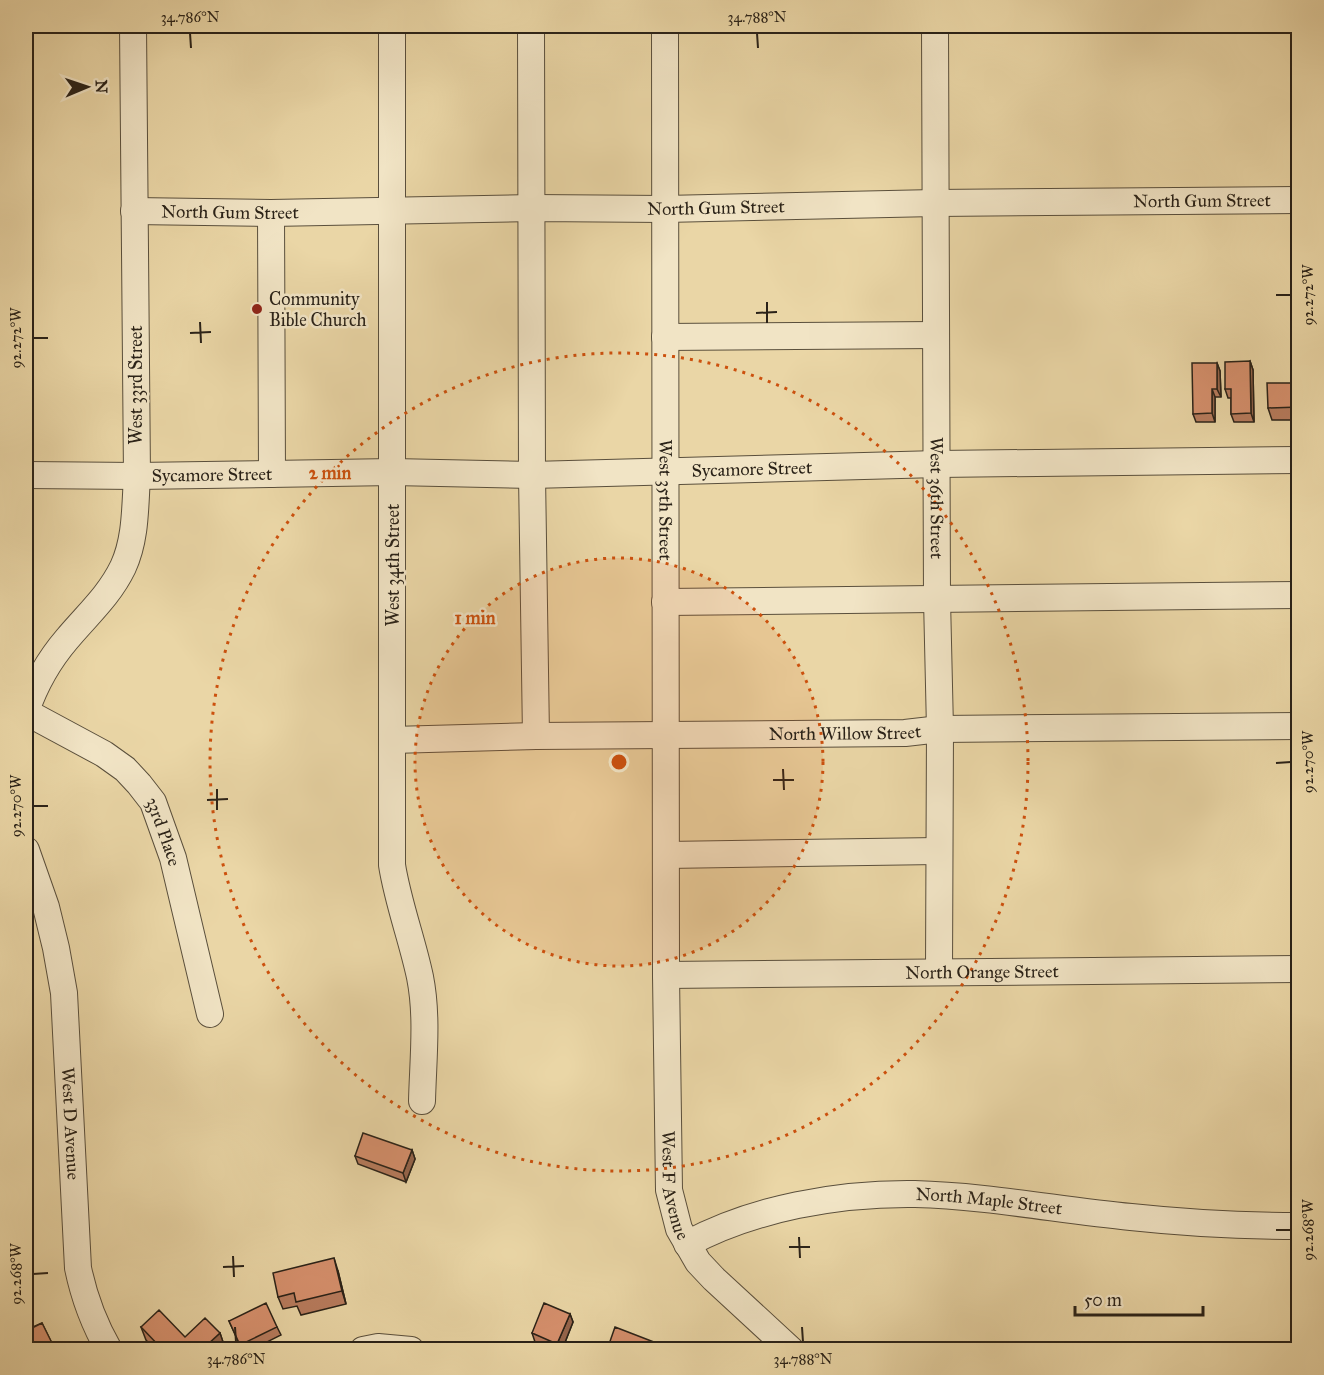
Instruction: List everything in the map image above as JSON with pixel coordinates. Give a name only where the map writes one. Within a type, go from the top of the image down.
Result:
[{"type":"street","name":"West 33rd Street","points":[[26,711],[45,669],[66,640],[110,590],[124,565],[135,518],[137,476],[134,26]]},
{"type":"street","name":"West 34th Street","points":[[392,26],[392,865],[395,889],[420,979],[424,1017],[422,1101]]},
{"type":"street","points":[[531,26],[532,475],[536,736]]},
{"type":"street","name":"West 35th Street","points":[[665,26],[666,975]]},
{"type":"street","name":"West 36th Street","points":[[935,26],[937,599],[940,729],[939,972]]},
{"type":"street","name":"North Gum Street","points":[[134,211],[271,213],[1299,200]]},
{"type":"street","points":[[271,213],[272,474]]},
{"type":"street","points":[[665,337],[936,335]]},
{"type":"street","name":"Sycamore Street","points":[[26,475],[137,476],[393,472],[532,475],[938,465],[1299,460]]},
{"type":"street","points":[[665,602],[1299,595]]},
{"type":"street","name":"33rd Place","points":[[26,711],[104,754],[125,769],[153,802],[173,858],[210,1014]]},
{"type":"street","name":"North Willow Street","points":[[392,740],[666,734],[905,733],[940,729],[1299,726]]},
{"type":"street","name":"West D Avenue","points":[[26,850],[56,948],[64,993],[78,1268],[94,1322],[109,1350]]},
{"type":"street","points":[[666,855],[938,851]]},
{"type":"street","name":"North Orange Street","points":[[666,975],[1299,969]]},
{"type":"street","name":"West F Avenue","points":[[666,975],[669,1190],[674,1216],[698,1262],[791,1350]]},
{"type":"street","name":"North Maple Street","points":[[687,1244],[713,1230],[773,1211],[858,1197],[914,1194],[1190,1222],[1299,1226]]},
{"type":"street","points":[[363,1350],[378,1347],[411,1350]]},
{"type":"building","points":[[1250,361],[1251,413],[1231,414],[1231,389],[1225,389],[1225,362]]},
{"type":"building","points":[[1192,363],[1217,363],[1217,389],[1212,389],[1212,413],[1193,414]]},
{"type":"building","points":[[1267,383],[1299,383],[1299,407],[1268,408]]},
{"type":"building","points":[[363,1133],[412,1150],[403,1173],[355,1156]]},
{"type":"building","points":[[334,1258],[342,1291],[296,1302],[294,1293],[278,1297],[273,1273]]},
{"type":"building","points":[[266,1303],[277,1327],[240,1345],[229,1321]]},
{"type":"building","points":[[544,1303],[570,1314],[557,1344],[532,1333]]},
{"type":"building","points":[[26,1304],[30,1321],[26,1322]]},
{"type":"building","points":[[159,1310],[185,1337],[205,1318],[220,1333],[208,1344],[213,1350],[163,1350],[141,1327]]},
{"type":"building","points":[[42,1323],[55,1349],[26,1350],[26,1331]]},
{"type":"building","points":[[615,1327],[659,1344],[657,1350],[607,1350]]},
{"type":"place","name":"Community Bible Church","points":[[257,309]]}]
